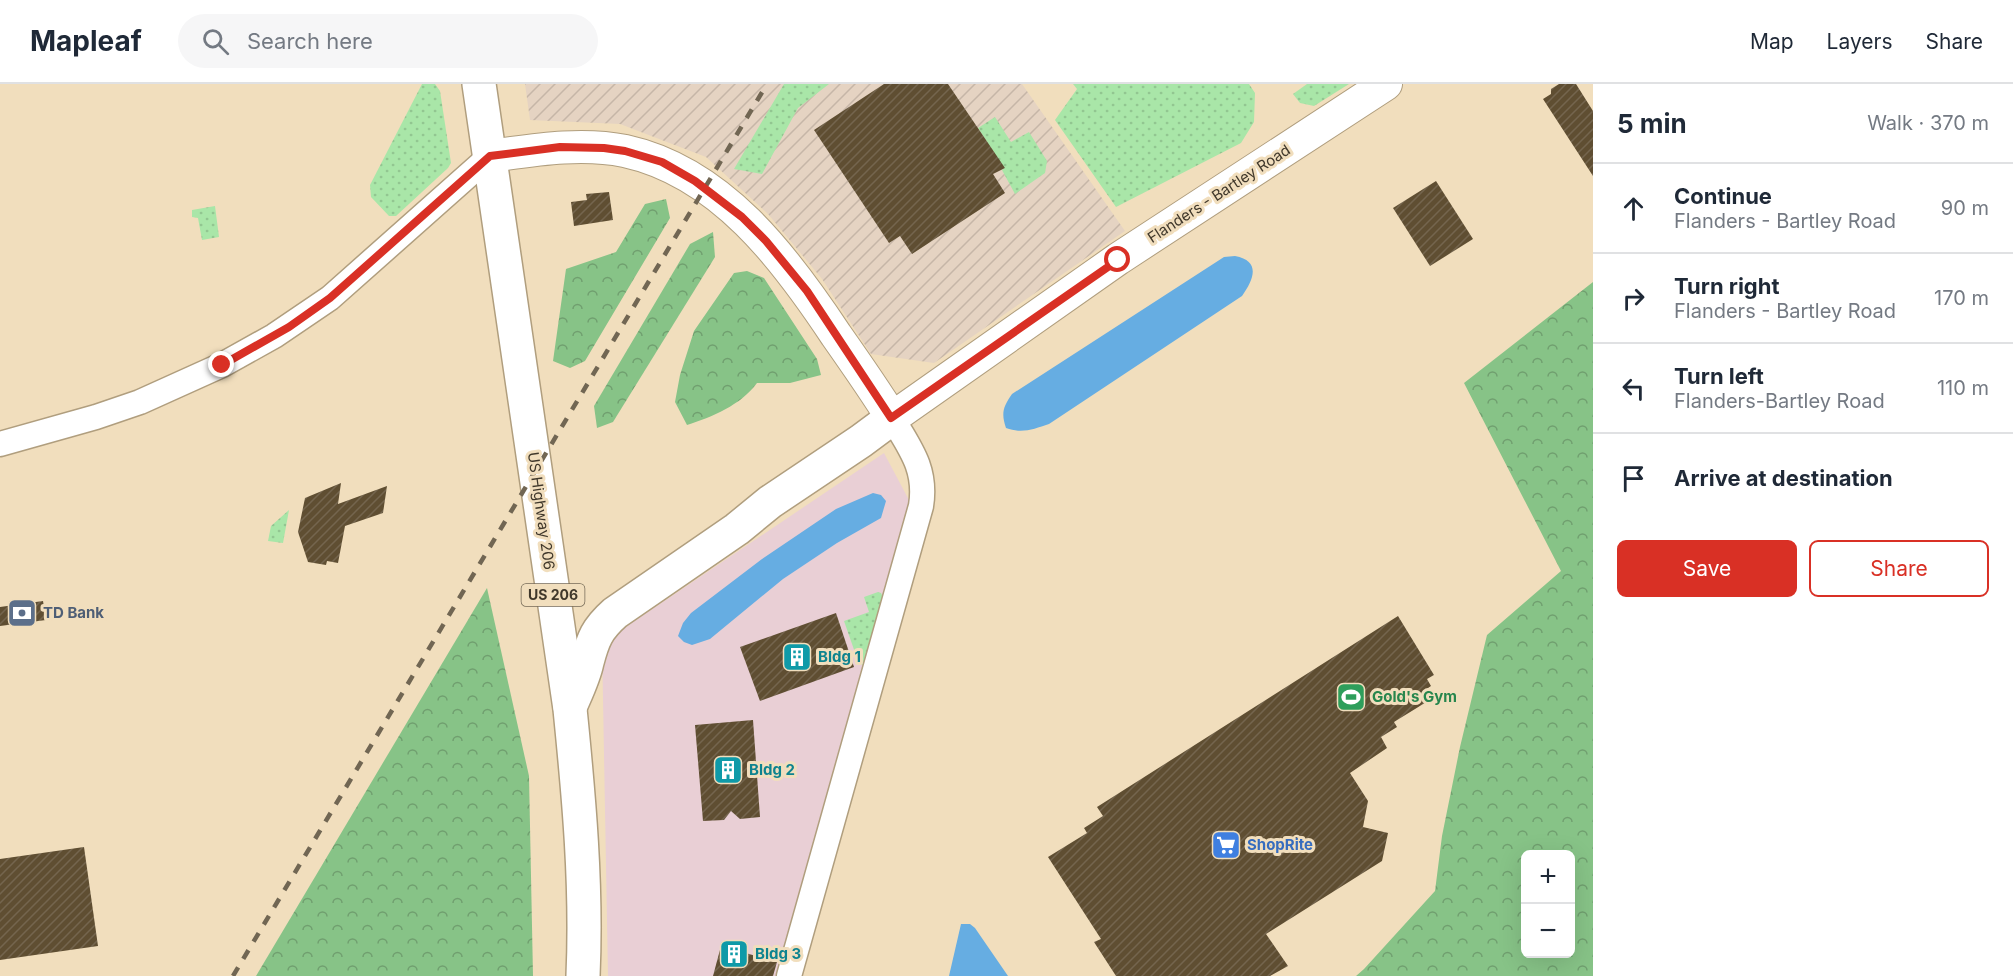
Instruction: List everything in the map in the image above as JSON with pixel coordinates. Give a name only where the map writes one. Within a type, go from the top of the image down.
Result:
[{"type":"highway","name":"US Highway 206","points":[[479,84],[570,709],[584,873],[583,976]]},
{"type":"highway","points":[[570,709],[592,642],[610,617],[891,418]]},
{"type":"main road","name":"Flanders - Bartley Road","points":[[891,418],[1118,260],[1386,84]]},
{"type":"main road","points":[[490,156],[560,147],[604,148],[625,151],[662,162],[695,181],[742,217],[787,265],[826,319],[891,418]]},
{"type":"street","points":[[0,444],[96,417],[148,399],[222,365],[274,336],[310,314],[341,290],[490,156]]},
{"type":"street","points":[[789,976],[921,506],[923,489],[921,472],[915,456],[891,418]]},
{"type":"shaded area","points":[[525,84],[1022,84],[1125,231],[934,363],[871,354],[822,279],[768,214],[706,157],[620,124],[530,120]]},
{"type":"shaded area","points":[[884,453],[910,502],[776,976],[608,976],[602,643]]},
{"type":"green space","points":[[422,84],[435,84],[440,91],[451,163],[396,216],[389,216],[371,197],[370,185]]},
{"type":"green space","points":[[784,84],[829,84],[798,108],[762,174],[734,169]]},
{"type":"green space","points":[[1073,84],[1249,84],[1255,93],[1254,122],[1241,143],[1116,207],[1055,120],[1077,89]]},
{"type":"green space","points":[[1307,84],[1349,84],[1314,106],[1300,103],[1293,94]]},
{"type":"green space","points":[[995,117],[1011,142],[1029,132],[1047,161],[1045,173],[1015,194],[1002,170],[1004,168],[978,128]]},
{"type":"green space","points":[[666,199],[670,218],[585,361],[570,368],[553,361],[566,269],[616,252],[645,204]]},
{"type":"green space","points":[[215,206],[219,237],[202,240],[198,218],[192,217],[192,210]]},
{"type":"green space","points":[[713,232],[715,257],[613,422],[597,428],[594,406],[690,244]]},
{"type":"green space","points":[[747,271],[764,278],[817,359],[821,375],[790,383],[757,383],[734,404],[687,425],[675,402],[680,375],[694,331],[734,273]]},
{"type":"green space","points":[[1593,282],[1593,976],[1356,976],[1435,891],[1442,836],[1460,747],[1487,635],[1561,571],[1464,383]]},
{"type":"green space","points":[[289,510],[283,543],[268,541],[271,526]]},
{"type":"green space","points":[[487,588],[529,776],[533,976],[256,976]]},
{"type":"green space","points":[[878,592],[884,599],[865,665],[859,664],[844,621],[869,612],[864,597]]},
{"type":"water","points":[[1224,257],[1243,258],[1252,266],[1250,283],[1242,296],[1049,424],[1023,431],[1006,428],[1004,410],[1012,394]]},
{"type":"water","points":[[873,493],[881,495],[886,501],[881,518],[837,543],[783,579],[710,639],[692,645],[684,642],[678,636],[683,623],[691,613],[762,559],[836,509]]},
{"type":"water","points":[[961,924],[970,924],[975,928],[1008,976],[949,976]]},
{"type":"building","points":[[884,84],[948,84],[1005,168],[993,174],[1005,193],[912,254],[900,236],[889,243],[814,130]]},
{"type":"building","points":[[1559,84],[1576,84],[1593,111],[1593,176],[1543,99],[1551,94],[1551,89]]},
{"type":"building","points":[[1436,181],[1473,239],[1430,266],[1393,208]]},
{"type":"building","points":[[609,192],[613,220],[574,226],[571,202],[587,200],[586,194]]},
{"type":"building","points":[[341,483],[338,504],[387,486],[383,513],[345,526],[338,563],[327,561],[326,565],[308,562],[298,532],[305,498]]},
{"type":"building","name":"TD Bank","points":[[43,601],[46,620],[0,626],[0,607]]},
{"type":"building","name":"Bldg 1","points":[[836,613],[854,667],[760,701],[740,647]]},
{"type":"building","name":"ShopRite","points":[[1398,616],[1434,675],[1427,679],[1431,686],[1422,692],[1428,701],[1394,722],[1397,727],[1381,737],[1387,748],[1350,773],[1368,801],[1363,827],[1388,833],[1382,861],[1266,934],[1288,966],[1270,976],[1116,976],[1094,942],[1101,939],[1048,857],[1087,833],[1084,828],[1103,816],[1097,807]]},
{"type":"building","name":"Bldg 2","points":[[753,720],[760,817],[740,819],[731,811],[724,820],[703,821],[695,725]]},
{"type":"building","points":[[84,847],[98,946],[0,960],[0,859]]},
{"type":"building","name":"Bldg 3","points":[[721,946],[777,962],[773,976],[713,976]]},
{"type":"railway","points":[[233,976],[767,84]]},
{"type":"place","name":"TD Bank","points":[[22,613]]},
{"type":"place","name":"Bldg 1","points":[[797,657]]},
{"type":"place","name":"Gold's Gym","points":[[1351,697]]},
{"type":"place","name":"Bldg 2","points":[[728,770]]},
{"type":"place","name":"ShopRite","points":[[1226,845]]},
{"type":"place","name":"Bldg 3","points":[[734,954]]},
{"type":"route","points":[[222,365],[310,314],[341,290],[436,202],[490,156],[541,149],[582,147],[625,151],[662,162],[720,199],[742,217],[787,265],[807,291],[891,418],[1118,260]]}]
